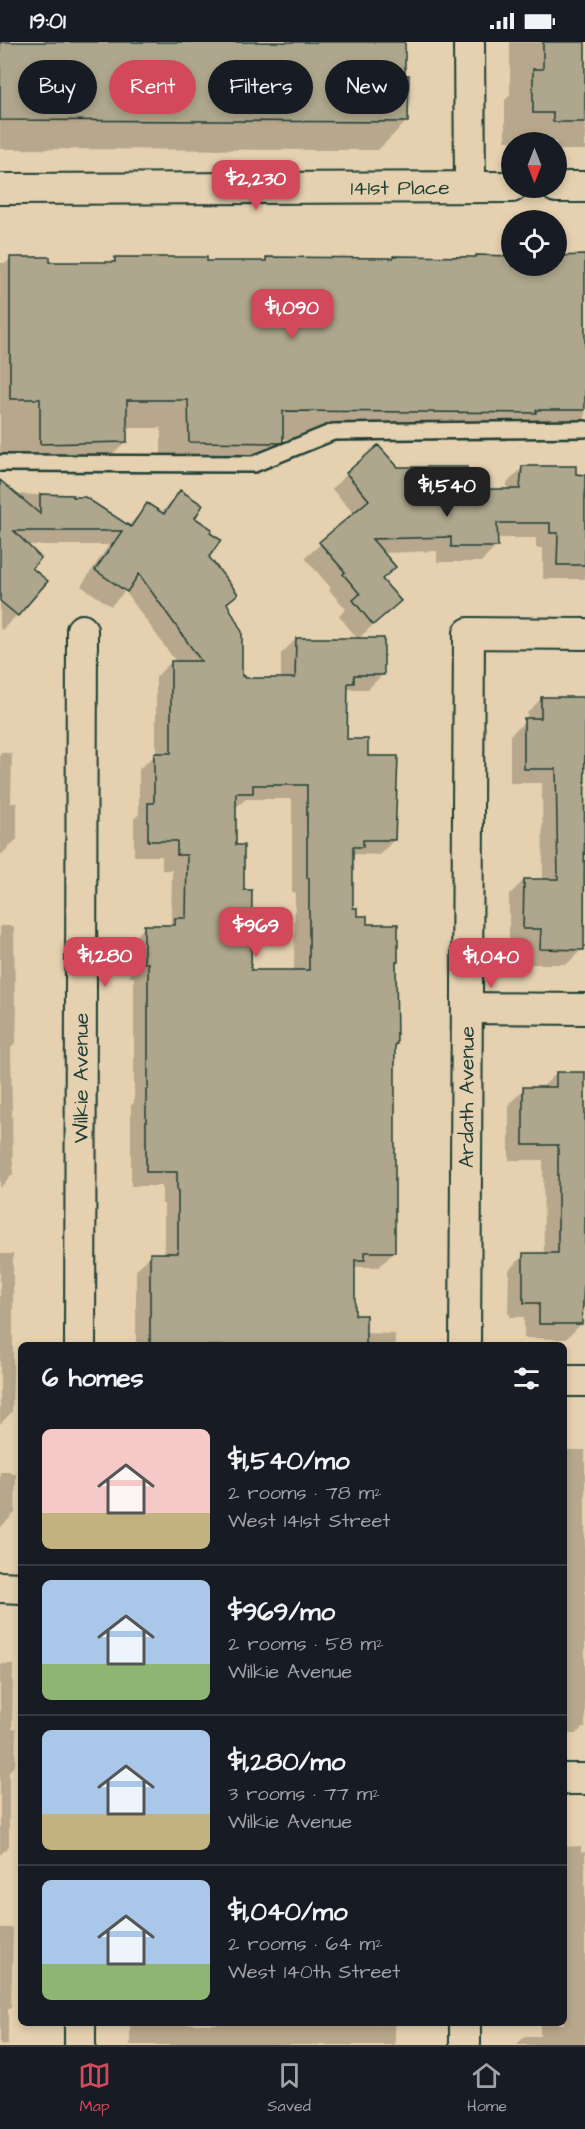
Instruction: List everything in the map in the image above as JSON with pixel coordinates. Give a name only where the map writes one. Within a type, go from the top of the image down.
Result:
[{"type":"street","points":[[469,42],[470,186]]},
{"type":"street","name":"141st Place","points":[[0,189],[501,187]]},
{"type":"street","points":[[567,187],[585,187]]},
{"type":"street","name":"Wilkie Avenue","points":[[80,1342],[82,630]]},
{"type":"street","name":"Ardath Avenue","points":[[465,1342],[469,633],[585,634]]},
{"type":"street","points":[[467,1008],[585,1008]]},
{"type":"street","points":[[567,1381],[585,1381]]},
{"type":"street","points":[[0,1587],[18,1588]]},
{"type":"street","points":[[567,1779],[585,1779]]},
{"type":"street","points":[[80,2026],[80,2045]]},
{"type":"street","points":[[465,2026],[465,2045]]},
{"type":"lane","points":[[0,463],[254,464],[333,432],[585,429]]},
{"type":"building","points":[[0,42],[405,42],[405,60],[325,60],[325,114],[408,114],[408,122],[0,120]]},
{"type":"building","points":[[543,42],[585,42],[585,122],[553,122],[553,113],[533,113],[533,69],[543,69]]},
{"type":"building","points":[[476,255],[501,256],[501,276],[567,276],[567,256],[585,255],[585,410],[536,410],[536,413],[283,411],[283,442],[281,443],[189,442],[188,400],[127,400],[127,442],[40,444],[40,399],[10,399],[10,257],[50,257],[50,262],[115,262],[115,257],[207,257],[207,261],[266,261],[266,257],[476,257]]},
{"type":"building","points":[[378,445],[398,467],[467,467],[467,489],[520,489],[522,466],[576,466],[576,474],[585,475],[585,565],[557,565],[558,533],[550,533],[550,523],[497,523],[498,547],[451,547],[451,537],[372,539],[396,567],[382,579],[401,601],[373,625],[353,600],[360,594],[343,574],[345,572],[319,542],[369,500],[346,473]]},
{"type":"building","points":[[0,480],[40,514],[40,494],[73,495],[73,497],[85,497],[131,527],[147,503],[164,514],[180,490],[203,505],[195,518],[212,529],[210,533],[221,540],[209,557],[238,594],[227,603],[242,632],[242,676],[245,678],[295,678],[296,638],[384,638],[384,675],[354,675],[354,683],[348,683],[347,739],[368,739],[368,756],[398,756],[395,840],[363,840],[363,847],[353,847],[353,908],[357,908],[357,916],[367,916],[367,924],[398,924],[397,1044],[395,1044],[395,1252],[365,1252],[365,1260],[355,1260],[355,1315],[366,1315],[366,1342],[150,1342],[150,1253],[178,1253],[178,1190],[177,1172],[146,1172],[148,963],[144,963],[144,925],[175,925],[175,918],[186,918],[187,855],[177,855],[177,841],[148,841],[148,803],[154,803],[154,753],[171,753],[171,661],[201,661],[139,574],[127,592],[95,570],[122,531],[14,531],[41,558],[32,568],[48,581],[18,616],[0,601]],"holes":[[[253,785],[307,785],[307,878],[309,878],[309,970],[251,970],[252,890],[244,890],[244,845],[236,845],[236,793],[253,793]]]},
{"type":"building","points":[[541,697],[583,697],[585,701],[584,950],[540,949],[541,929],[523,929],[524,879],[558,879],[556,769],[524,769],[524,718],[541,718]]},
{"type":"building","points":[[556,1072],[585,1072],[585,1260],[582,1324],[539,1324],[539,1303],[524,1303],[523,1299],[523,1253],[558,1253],[558,1145],[523,1145],[523,1087],[556,1087]]}]
